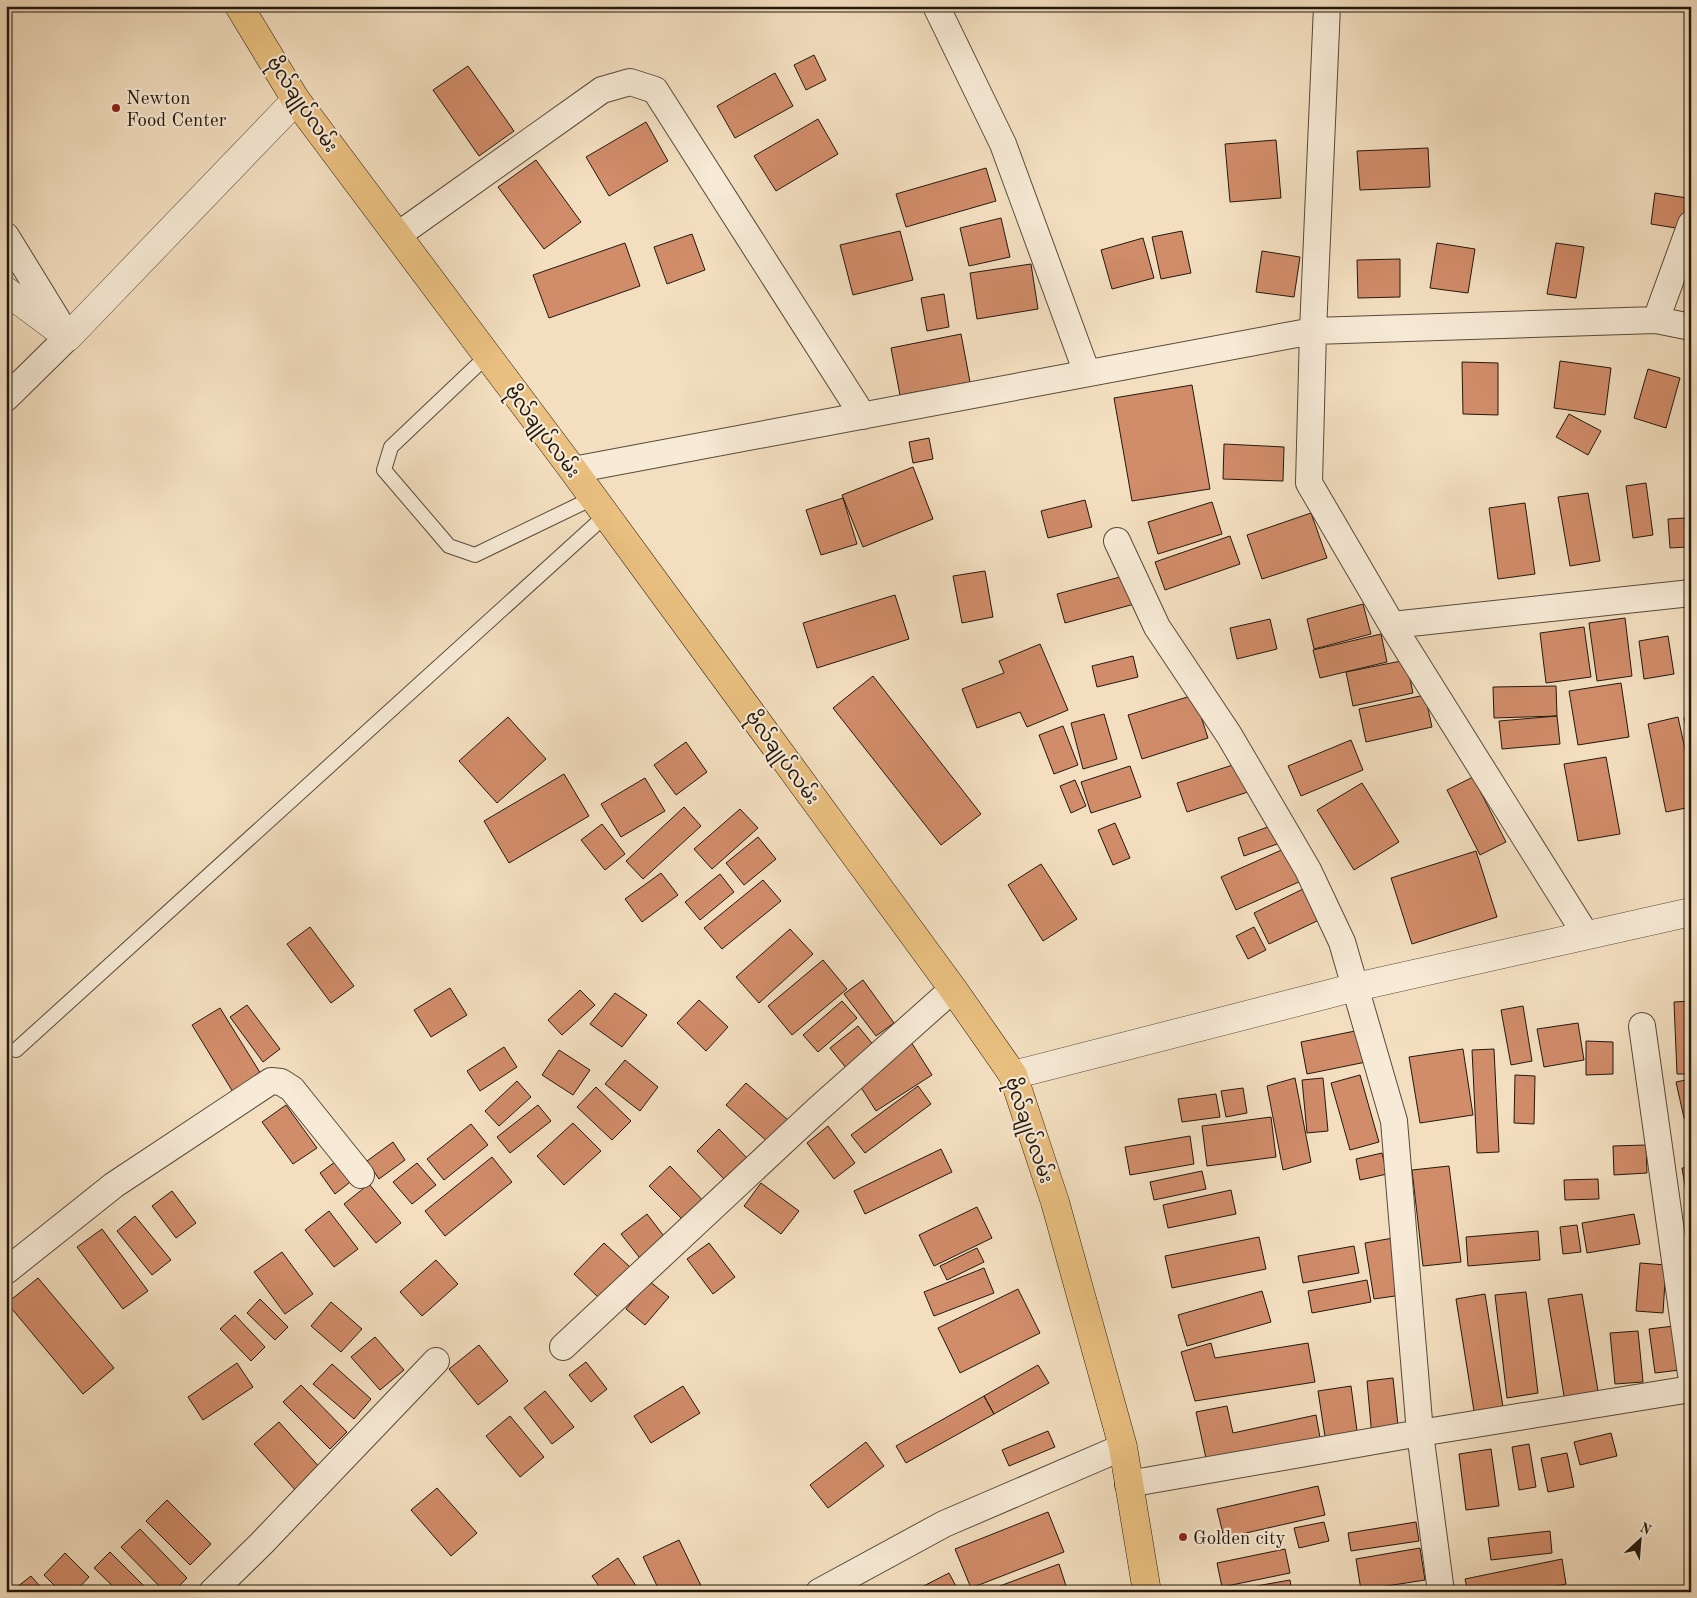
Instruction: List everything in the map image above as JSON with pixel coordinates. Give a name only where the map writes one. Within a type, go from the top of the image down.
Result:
[{"type":"main road","name":"ဗိုလ်ချုပ်လမ်း","points":[[239,6],[296,100],[573,470],[953,989],[1013,1075],[1055,1202],[1123,1447],[1147,1592]]},
{"type":"street","points":[[936,6],[1003,144],[1087,373]]},
{"type":"street","points":[[1327,6],[1313,331],[1309,483],[1392,625],[1586,935]]},
{"type":"street","points":[[398,235],[602,90],[630,82],[655,90],[863,416]]},
{"type":"street","points":[[6,398],[68,337],[296,100]]},
{"type":"street","points":[[1656,320],[1691,224]]},
{"type":"street","points":[[6,236],[68,337]]},
{"type":"street","points":[[6,291],[68,337]]},
{"type":"street","points":[[573,470],[1313,331],[1656,320],[1691,327]]},
{"type":"street","points":[[1117,541],[1157,628],[1229,735],[1308,870],[1342,942],[1356,987],[1394,1121],[1420,1433],[1441,1592]]},
{"type":"street","points":[[1392,625],[1691,593]]},
{"type":"street","points":[[1013,1075],[1356,987],[1691,912]]},
{"type":"street","points":[[564,1347],[817,1110],[953,989]]},
{"type":"street","points":[[1642,1026],[1691,1374]]},
{"type":"street","points":[[6,1271],[114,1185],[271,1081],[281,1082],[292,1089],[361,1175]]},
{"type":"street","points":[[212,1592],[261,1544],[436,1361]]},
{"type":"street","points":[[1128,1484],[1420,1433],[1691,1389]]},
{"type":"street","points":[[819,1592],[944,1524],[1123,1447]]},
{"type":"lane","points":[[488,356],[391,447],[384,470],[449,546],[475,555],[599,507]]},
{"type":"lane","points":[[16,1050],[599,507]]},
{"type":"building","points":[[814,55],[826,80],[806,90],[794,65]]},
{"type":"building","points":[[468,66],[514,131],[479,156],[433,90]]},
{"type":"building","points":[[775,73],[793,106],[735,138],[717,106]]},
{"type":"building","points":[[818,119],[838,154],[776,191],[754,156]]},
{"type":"building","points":[[646,122],[668,161],[609,196],[586,157]]},
{"type":"building","points":[[1276,140],[1281,198],[1230,202],[1225,144]]},
{"type":"building","points":[[1428,148],[1430,187],[1360,190],[1357,151]]},
{"type":"building","points":[[536,160],[581,222],[544,249],[498,187]]},
{"type":"building","points":[[986,168],[996,201],[906,227],[896,194]]},
{"type":"building","points":[[1655,193],[1687,198],[1682,229],[1651,224]]},
{"type":"building","points":[[1001,218],[1010,257],[969,266],[960,228]]},
{"type":"building","points":[[900,231],[913,280],[853,295],[840,245]]},
{"type":"building","points":[[1182,231],[1191,273],[1161,279],[1152,237]]},
{"type":"building","points":[[692,234],[705,270],[667,284],[654,247]]},
{"type":"building","points":[[1143,238],[1154,278],[1112,289],[1101,250]]},
{"type":"building","points":[[625,243],[640,286],[549,318],[533,275]]},
{"type":"building","points":[[1437,243],[1475,249],[1468,293],[1430,288]]},
{"type":"building","points":[[1556,243],[1584,247],[1576,298],[1547,294]]},
{"type":"building","points":[[1262,251],[1300,257],[1294,297],[1256,292]]},
{"type":"building","points":[[1400,259],[1400,297],[1358,298],[1357,260]]},
{"type":"building","points":[[1031,264],[1038,309],[977,319],[970,273]]},
{"type":"building","points":[[944,294],[949,327],[927,331],[921,298]]},
{"type":"building","points":[[961,334],[970,382],[900,395],[891,348]]},
{"type":"building","points":[[1560,361],[1611,368],[1605,415],[1554,408]]},
{"type":"building","points":[[1462,362],[1498,363],[1498,415],[1463,414]]},
{"type":"building","points":[[1648,369],[1680,378],[1666,428],[1634,418]]},
{"type":"building","points":[[1192,385],[1210,489],[1132,501],[1114,398]]},
{"type":"building","points":[[1569,414],[1601,431],[1588,455],[1556,437]]},
{"type":"building","points":[[929,438],[933,459],[913,463],[909,442]]},
{"type":"building","points":[[1224,444],[1284,447],[1283,481],[1223,479]]},
{"type":"building","points":[[913,467],[933,519],[863,547],[842,495]]},
{"type":"building","points":[[1646,483],[1653,535],[1633,538],[1626,486]]},
{"type":"building","points":[[1588,493],[1600,561],[1570,566],[1558,497]]},
{"type":"building","points":[[843,498],[857,544],[821,555],[806,510]]},
{"type":"building","points":[[1085,500],[1092,527],[1048,538],[1041,511]]},
{"type":"building","points":[[1212,502],[1222,534],[1158,554],[1148,522]]},
{"type":"building","points":[[1525,503],[1535,574],[1498,579],[1489,508]]},
{"type":"building","points":[[1311,513],[1327,558],[1262,579],[1247,535]]},
{"type":"building","points":[[1685,518],[1687,547],[1670,548],[1668,519]]},
{"type":"building","points":[[1230,536],[1240,564],[1165,590],[1155,562]]},
{"type":"building","points":[[985,571],[993,617],[962,623],[953,576]]},
{"type":"building","points":[[1131,574],[1138,603],[1065,623],[1057,594]]},
{"type":"building","points":[[895,595],[909,639],[817,668],[803,623]]},
{"type":"building","points":[[1363,604],[1371,634],[1314,649],[1307,619]]},
{"type":"building","points":[[1625,618],[1632,676],[1597,681],[1589,623]]},
{"type":"building","points":[[1270,619],[1277,649],[1237,659],[1230,628]]},
{"type":"building","points":[[1584,627],[1591,677],[1546,683],[1540,633]]},
{"type":"building","points":[[1381,634],[1387,662],[1320,678],[1313,650]]},
{"type":"building","points":[[1668,636],[1674,674],[1644,679],[1639,641]]},
{"type":"building","points":[[1040,644],[1068,710],[1027,727],[1020,712],[977,728],[962,689],[1004,673],[999,661]]},
{"type":"building","points":[[1133,656],[1138,677],[1097,687],[1092,666]]},
{"type":"building","points":[[1406,660],[1413,693],[1353,706],[1346,672]]},
{"type":"building","points":[[873,676],[981,814],[941,845],[833,708]]},
{"type":"building","points":[[1621,683],[1629,737],[1578,745],[1569,691]]},
{"type":"building","points":[[1556,686],[1557,716],[1494,718],[1493,687]]},
{"type":"building","points":[[1194,695],[1208,738],[1142,759],[1128,715]]},
{"type":"building","points":[[1425,695],[1432,727],[1366,742],[1359,709]]},
{"type":"building","points":[[1104,714],[1117,759],[1083,769],[1071,723]]},
{"type":"building","points":[[1557,716],[1560,744],[1502,749],[1499,721]]},
{"type":"building","points":[[1691,716],[1691,750],[1684,718]]},
{"type":"building","points":[[508,717],[546,759],[497,803],[459,761]]},
{"type":"building","points":[[1678,717],[1691,777],[1691,807],[1666,812],[1648,724]]},
{"type":"building","points":[[1063,726],[1078,765],[1054,774],[1039,735]]},
{"type":"building","points":[[1351,740],[1363,770],[1301,796],[1288,766]]},
{"type":"building","points":[[686,742],[707,772],[676,795],[654,765]]},
{"type":"building","points":[[1606,757],[1620,834],[1578,841],[1564,764]]},
{"type":"building","points":[[1239,763],[1248,792],[1187,812],[1177,783]]},
{"type":"building","points":[[1130,766],[1141,797],[1091,813],[1081,782]]},
{"type":"building","points":[[564,774],[589,816],[509,863],[484,821]]},
{"type":"building","points":[[1473,777],[1506,842],[1480,855],[1447,790]]},
{"type":"building","points":[[645,778],[665,811],[621,837],[601,804]]},
{"type":"building","points":[[1075,780],[1086,806],[1071,813],[1060,786]]},
{"type":"building","points":[[1362,783],[1399,842],[1354,870],[1317,810]]},
{"type":"building","points":[[684,807],[701,826],[643,879],[626,861]]},
{"type":"building","points":[[740,809],[758,828],[712,869],[694,849]]},
{"type":"building","points":[[1115,823],[1130,858],[1113,865],[1098,830]]},
{"type":"building","points":[[602,824],[625,854],[605,870],[581,840]]},
{"type":"building","points":[[1273,825],[1280,843],[1244,856],[1238,838]]},
{"type":"building","points":[[758,837],[776,859],[744,885],[726,863]]},
{"type":"building","points":[[1286,848],[1301,881],[1236,910],[1221,877]]},
{"type":"building","points":[[1476,851],[1497,917],[1412,944],[1391,878]]},
{"type":"building","points":[[1041,864],[1077,919],[1043,941],[1008,885]]},
{"type":"building","points":[[661,873],[678,895],[642,922],[625,899]]},
{"type":"building","points":[[720,874],[734,892],[700,920],[685,902]]},
{"type":"building","points":[[763,880],[781,901],[722,949],[704,928]]},
{"type":"building","points":[[1305,888],[1321,919],[1269,944],[1254,913]]},
{"type":"building","points":[[310,927],[354,986],[331,1003],[287,944]]},
{"type":"building","points":[[1254,927],[1266,950],[1248,959],[1236,936]]},
{"type":"building","points":[[790,929],[813,954],[759,1003],[736,977]]},
{"type":"building","points":[[823,960],[847,989],[792,1035],[768,1006]]},
{"type":"building","points":[[863,980],[894,1023],[876,1036],[844,994]]},
{"type":"building","points":[[450,988],[467,1015],[431,1037],[414,1010]]},
{"type":"building","points":[[580,990],[595,1005],[562,1035],[548,1020]]},
{"type":"building","points":[[615,993],[647,1015],[622,1047],[590,1024]]},
{"type":"building","points":[[699,1000],[728,1027],[706,1051],[677,1023]]},
{"type":"building","points":[[842,1001],[857,1018],[818,1052],[803,1035]]},
{"type":"building","points":[[1691,1001],[1691,1074],[1677,1074],[1674,1002]]},
{"type":"building","points":[[247,1005],[280,1049],[263,1062],[230,1017]]},
{"type":"building","points":[[1523,1006],[1532,1061],[1511,1065],[1501,1010]]},
{"type":"building","points":[[220,1008],[264,1079],[236,1097],[192,1025]]},
{"type":"building","points":[[1578,1023],[1584,1060],[1544,1067],[1537,1029]]},
{"type":"building","points":[[858,1026],[879,1052],[851,1074],[830,1048]]},
{"type":"building","points":[[1360,1030],[1366,1062],[1307,1074],[1301,1042]]},
{"type":"building","points":[[1586,1041],[1613,1042],[1613,1074],[1586,1075]]},
{"type":"building","points":[[911,1042],[932,1075],[876,1111],[855,1078]]},
{"type":"building","points":[[504,1047],[517,1067],[480,1091],[467,1071]]},
{"type":"building","points":[[1463,1049],[1473,1115],[1420,1123],[1409,1057]]},
{"type":"building","points":[[1494,1049],[1499,1152],[1477,1153],[1472,1050]]},
{"type":"building","points":[[559,1050],[590,1070],[573,1095],[542,1075]]},
{"type":"building","points":[[625,1060],[658,1087],[640,1111],[605,1084]]},
{"type":"building","points":[[1360,1075],[1379,1142],[1350,1150],[1331,1083]]},
{"type":"building","points":[[1515,1075],[1535,1076],[1534,1124],[1514,1123]]},
{"type":"building","points":[[1295,1078],[1311,1162],[1283,1170],[1267,1086]]},
{"type":"building","points":[[1323,1078],[1328,1131],[1307,1133],[1302,1080]]},
{"type":"building","points":[[1691,1079],[1691,1117],[1684,1118],[1676,1082]]},
{"type":"building","points":[[517,1081],[531,1097],[499,1126],[485,1111]]},
{"type":"building","points":[[746,1083],[788,1120],[768,1142],[726,1105]]},
{"type":"building","points":[[918,1086],[931,1104],[865,1153],[851,1135]]},
{"type":"building","points":[[596,1087],[631,1121],[612,1140],[577,1107]]},
{"type":"building","points":[[1243,1088],[1247,1113],[1226,1117],[1221,1091]]},
{"type":"building","points":[[1216,1094],[1220,1117],[1182,1122],[1178,1099]]},
{"type":"building","points":[[286,1105],[317,1148],[293,1164],[262,1122]]},
{"type":"building","points":[[538,1105],[551,1121],[510,1153],[497,1137]]},
{"type":"building","points":[[1271,1117],[1276,1157],[1207,1166],[1202,1126]]},
{"type":"building","points":[[573,1123],[601,1151],[564,1185],[537,1156]]},
{"type":"building","points":[[471,1124],[488,1145],[444,1180],[427,1159]]},
{"type":"building","points":[[828,1126],[855,1163],[834,1179],[807,1143]]},
{"type":"building","points":[[719,1129],[747,1158],[724,1179],[697,1151]]},
{"type":"building","points":[[1190,1136],[1194,1164],[1130,1175],[1125,1147]]},
{"type":"building","points":[[393,1142],[405,1160],[379,1179],[367,1161]]},
{"type":"building","points":[[1646,1145],[1647,1173],[1614,1175],[1613,1146]]},
{"type":"building","points":[[941,1149],[952,1172],[865,1214],[854,1191]]},
{"type":"building","points":[[1382,1153],[1387,1174],[1360,1180],[1356,1159]]},
{"type":"building","points":[[492,1157],[512,1182],[445,1236],[425,1211]]},
{"type":"building","points":[[339,1159],[354,1179],[335,1194],[320,1173]]},
{"type":"building","points":[[417,1163],[436,1185],[412,1204],[393,1182]]},
{"type":"building","points":[[670,1166],[709,1207],[689,1226],[649,1186]]},
{"type":"building","points":[[1449,1166],[1461,1262],[1423,1266],[1412,1170]]},
{"type":"building","points":[[1691,1167],[1691,1191],[1686,1192],[1682,1168]]},
{"type":"building","points":[[1202,1171],[1206,1189],[1154,1200],[1150,1182]]},
{"type":"building","points":[[1598,1179],[1599,1199],[1565,1200],[1564,1180]]},
{"type":"building","points":[[761,1183],[799,1211],[781,1234],[744,1206]]},
{"type":"building","points":[[369,1184],[401,1223],[376,1243],[344,1204]]},
{"type":"building","points":[[1231,1190],[1236,1214],[1168,1228],[1163,1205]]},
{"type":"building","points":[[172,1191],[196,1223],[176,1238],[152,1206]]},
{"type":"building","points":[[977,1207],[992,1238],[934,1266],[919,1235]]},
{"type":"building","points":[[329,1211],[358,1249],[334,1267],[305,1230]]},
{"type":"building","points":[[647,1214],[669,1243],[643,1262],[621,1234]]},
{"type":"building","points":[[1634,1214],[1640,1244],[1587,1253],[1582,1223]]},
{"type":"building","points":[[135,1216],[171,1260],[152,1275],[117,1231]]},
{"type":"building","points":[[1577,1225],[1581,1252],[1563,1254],[1560,1227]]},
{"type":"building","points":[[102,1229],[148,1291],[123,1309],[77,1247]]},
{"type":"building","points":[[1538,1231],[1540,1260],[1468,1266],[1466,1237]]},
{"type":"building","points":[[1259,1237],[1266,1269],[1172,1288],[1165,1256]]},
{"type":"building","points":[[1393,1238],[1402,1295],[1374,1299],[1365,1243]]},
{"type":"building","points":[[604,1243],[630,1267],[600,1299],[574,1274]]},
{"type":"building","points":[[709,1243],[735,1277],[713,1294],[687,1259]]},
{"type":"building","points":[[1354,1246],[1359,1273],[1303,1283],[1298,1256]]},
{"type":"building","points":[[977,1248],[984,1262],[947,1280],[940,1266]]},
{"type":"building","points":[[282,1252],[313,1294],[285,1314],[254,1272]]},
{"type":"building","points":[[436,1260],[458,1284],[422,1316],[400,1292]]},
{"type":"building","points":[[1640,1263],[1666,1265],[1663,1313],[1636,1311]]},
{"type":"building","points":[[984,1268],[994,1293],[934,1316],[924,1292]]},
{"type":"building","points":[[38,1278],[114,1368],[83,1394],[7,1303]]},
{"type":"building","points":[[1367,1280],[1371,1302],[1312,1313],[1308,1291]]},
{"type":"building","points":[[649,1281],[669,1297],[645,1325],[626,1309]]},
{"type":"building","points":[[1018,1289],[1040,1333],[960,1373],[938,1328]]},
{"type":"building","points":[[1262,1291],[1271,1322],[1187,1346],[1178,1315]]},
{"type":"building","points":[[1526,1292],[1538,1393],[1507,1398],[1495,1295]]},
{"type":"building","points":[[1485,1294],[1503,1407],[1474,1411],[1456,1299]]},
{"type":"building","points":[[1582,1294],[1599,1397],[1565,1402],[1548,1299]]},
{"type":"building","points":[[260,1299],[288,1327],[275,1340],[247,1313]]},
{"type":"building","points":[[331,1302],[362,1329],[341,1352],[311,1326]]},
{"type":"building","points":[[235,1315],[265,1347],[251,1361],[220,1329]]},
{"type":"building","points":[[1674,1326],[1680,1370],[1655,1373],[1649,1329]]},
{"type":"building","points":[[1638,1331],[1643,1382],[1615,1384],[1610,1333]]},
{"type":"building","points":[[375,1337],[404,1370],[380,1390],[351,1357]]},
{"type":"building","points":[[1211,1343],[1215,1358],[1308,1343],[1315,1382],[1195,1401],[1181,1352]]},
{"type":"building","points":[[479,1345],[508,1381],[478,1405],[449,1369]]},
{"type":"building","points":[[586,1362],[607,1389],[591,1402],[569,1375]]},
{"type":"building","points":[[237,1363],[253,1387],[203,1420],[188,1397]]},
{"type":"building","points":[[332,1364],[371,1399],[354,1419],[313,1384]]},
{"type":"building","points":[[1038,1365],[1049,1383],[994,1414],[984,1396]]},
{"type":"building","points":[[1393,1378],[1399,1435],[1372,1437],[1367,1381]]},
{"type":"building","points":[[301,1385],[347,1432],[330,1449],[283,1402]]},
{"type":"building","points":[[683,1386],[700,1413],[651,1443],[634,1416]]},
{"type":"building","points":[[1351,1386],[1358,1438],[1326,1443],[1318,1391]]},
{"type":"building","points":[[545,1391],[574,1427],[552,1444],[524,1408]]},
{"type":"building","points":[[984,1396],[994,1414],[906,1463],[896,1446]]},
{"type":"building","points":[[1227,1406],[1233,1433],[1316,1415],[1322,1449],[1207,1463],[1196,1412]]},
{"type":"building","points":[[510,1416],[544,1457],[520,1477],[486,1436]]},
{"type":"building","points":[[279,1422],[322,1470],[297,1492],[254,1444]]},
{"type":"building","points":[[1048,1431],[1055,1447],[1009,1466],[1002,1450]]},
{"type":"building","points":[[1611,1433],[1617,1456],[1580,1465],[1574,1442]]},
{"type":"building","points":[[866,1442],[884,1466],[828,1508],[810,1485]]},
{"type":"building","points":[[1529,1444],[1536,1487],[1519,1490],[1512,1447]]},
{"type":"building","points":[[1491,1449],[1499,1506],[1466,1510],[1459,1454]]},
{"type":"building","points":[[1567,1453],[1574,1487],[1548,1492],[1541,1458]]},
{"type":"building","points":[[1318,1486],[1325,1515],[1224,1538],[1217,1509]]},
{"type":"building","points":[[437,1488],[477,1533],[451,1556],[411,1510]]},
{"type":"building","points":[[167,1500],[211,1544],[190,1565],[146,1521]]},
{"type":"building","points":[[1048,1512],[1064,1552],[971,1588],[955,1549]]},
{"type":"building","points":[[1324,1522],[1329,1541],[1299,1548],[1294,1528]]},
{"type":"building","points":[[1416,1522],[1419,1541],[1351,1551],[1348,1533]]},
{"type":"building","points":[[140,1529],[187,1578],[173,1592],[165,1592],[121,1547]]},
{"type":"building","points":[[1550,1531],[1552,1553],[1491,1560],[1488,1538]]},
{"type":"building","points":[[679,1540],[704,1592],[660,1592],[643,1557]]},
{"type":"building","points":[[1420,1548],[1425,1580],[1361,1590],[1356,1559]]},
{"type":"building","points":[[1285,1549],[1290,1573],[1222,1587],[1217,1563]]},
{"type":"building","points":[[110,1552],[150,1592],[119,1592],[94,1568]]},
{"type":"building","points":[[65,1553],[89,1577],[75,1592],[61,1592],[44,1575]]},
{"type":"building","points":[[618,1558],[640,1592],[603,1592],[592,1576]]},
{"type":"building","points":[[1562,1559],[1566,1584],[1527,1592],[1468,1592],[1465,1579]]},
{"type":"building","points":[[1059,1564],[1067,1589],[1059,1592],[990,1592],[989,1590]]},
{"type":"building","points":[[949,1573],[959,1592],[912,1592]]},
{"type":"building","points":[[31,1576],[45,1592],[12,1591]]},
{"type":"building","points":[[1290,1580],[1292,1592],[1234,1592],[1234,1590]]},
{"type":"place","name":"Newton Food Center","points":[[116,108]]},
{"type":"place","name":"Golden city","points":[[1183,1537]]}]
